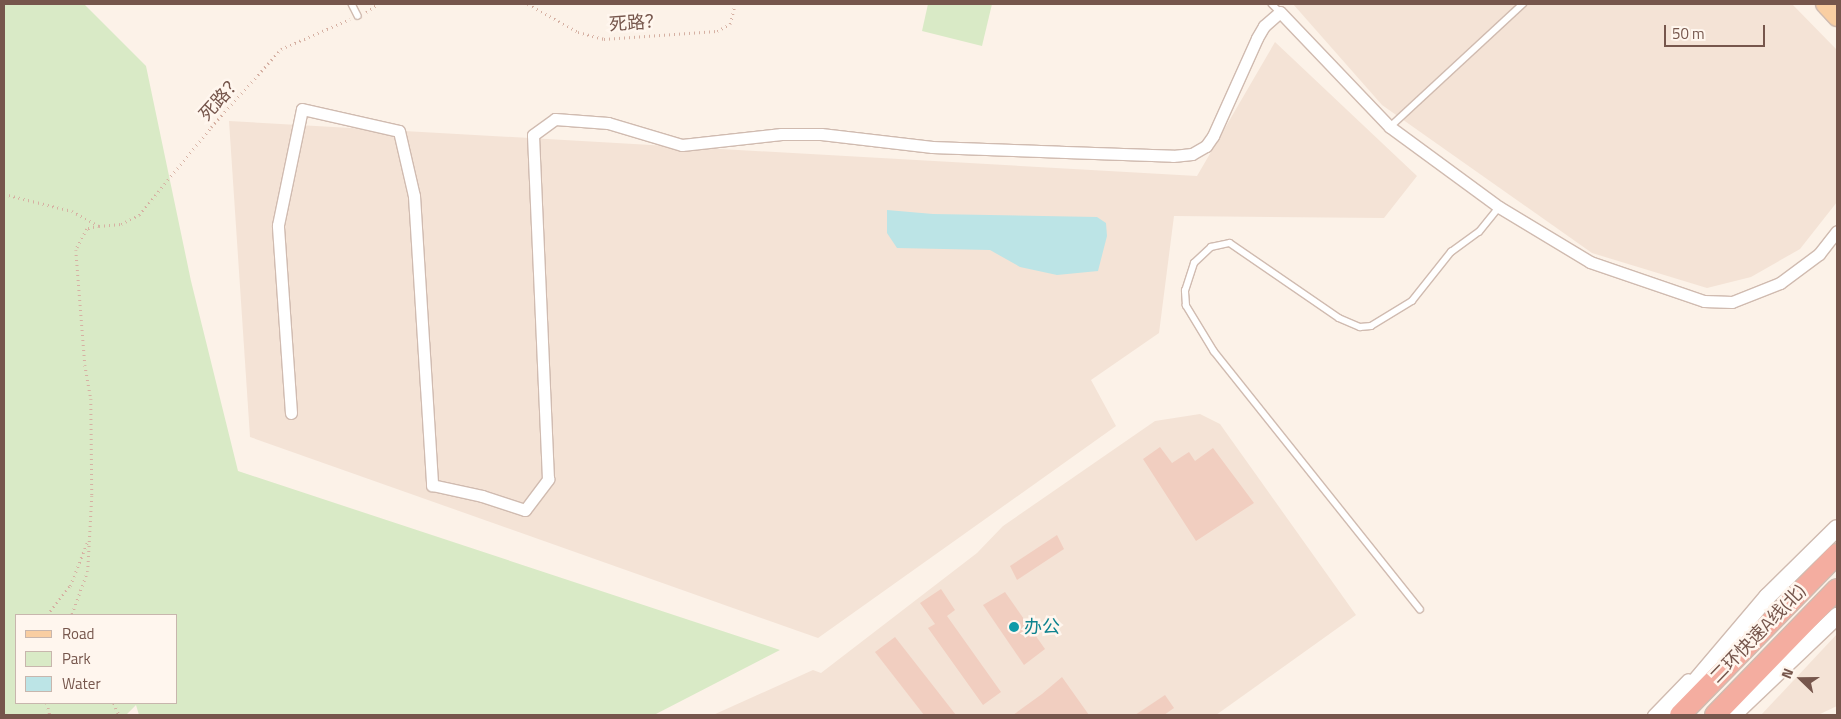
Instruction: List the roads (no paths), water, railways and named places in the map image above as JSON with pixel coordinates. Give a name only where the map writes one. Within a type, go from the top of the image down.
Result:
[{"type":"highway","name":"二环快速A线(北)","points":[[1680,715],[1787,589],[1837,554]]},
{"type":"highway","points":[[1715,715],[1826,619],[1837,589]]},
{"type":"main road","points":[[1824,4],[1837,18]]},
{"type":"main road","points":[[1667,715],[1787,589],[1837,528]]},
{"type":"main road","points":[[1733,715],[1826,619]]},
{"type":"street","points":[[291,413],[278,225],[302,109],[399,131],[414,196],[432,485],[482,496],[526,510],[548,479],[533,135],[541,126],[555,119],[581,119],[608,123],[682,145],[781,134],[821,134],[932,147],[1173,156],[1192,154],[1206,146],[1213,136],[1257,38],[1276,8],[1390,127],[1499,208],[1590,262],[1704,301],[1732,302],[1780,283],[1819,254],[1837,232]]},
{"type":"street","points":[[1653,715],[1787,589]]},
{"type":"street","points":[[1742,715],[1826,619]]},
{"type":"lane","points":[[352,4],[358,16]]},
{"type":"lane","points":[[1390,127],[1524,4]]},
{"type":"lane","points":[[1420,610],[1214,352],[1186,306],[1185,291],[1194,263],[1211,247],[1230,243],[1339,318],[1360,327],[1371,326],[1412,301],[1451,252],[1479,232],[1499,208]]},
{"type":"water","points":[[887,210],[933,214],[1097,217],[1106,223],[1107,236],[1098,271],[1057,275],[1020,267],[990,250],[897,248],[887,233]]},
{"type":"place","name":"办公","points":[[1014,627]]}]
